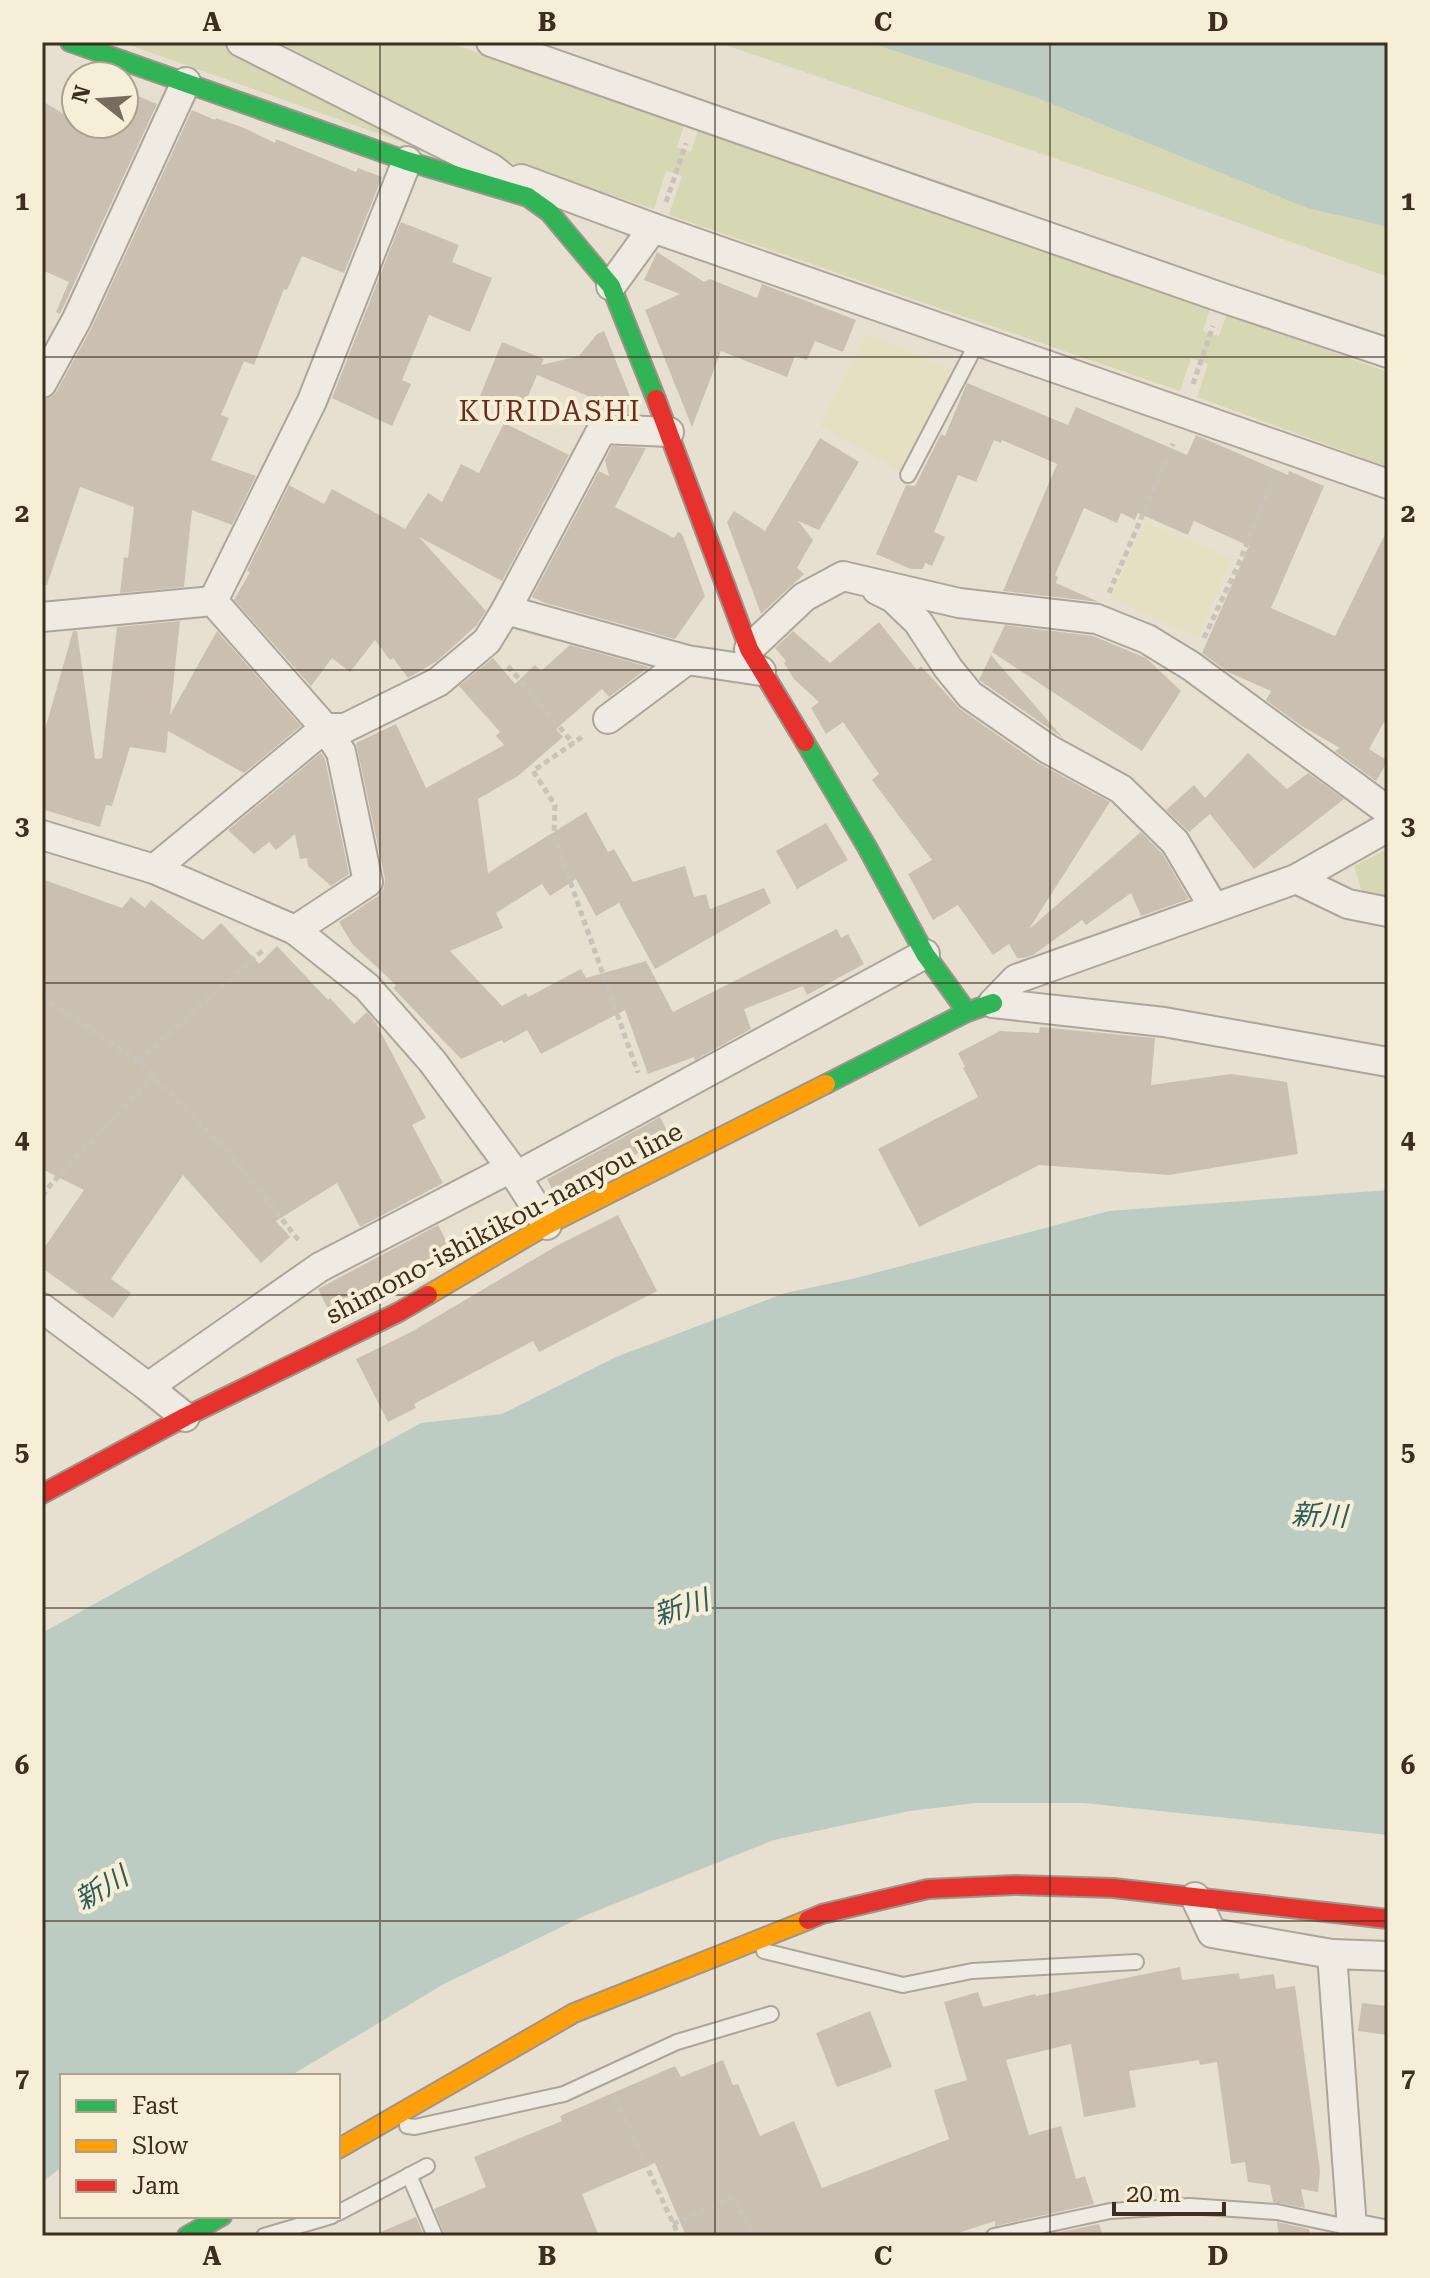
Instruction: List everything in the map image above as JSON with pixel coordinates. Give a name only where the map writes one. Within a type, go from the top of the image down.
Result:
[{"type":"main road","points":[[70,42],[407,161],[528,197],[549,212],[611,286],[755,660],[867,847],[925,954],[980,1008]]},
{"type":"main road","name":"shimono-ishikikou-nanyou line","points":[[42,1494],[185,1417],[399,1312],[547,1225],[980,1008]]},
{"type":"main road","points":[[340,2148],[574,2013],[822,1914],[928,1889],[1015,1885],[1113,1888],[1388,1919]]},
{"type":"main road","points":[[187,2236],[218,2218]]},
{"type":"street","points":[[241,42],[491,168],[653,228],[1388,484]]},
{"type":"street","points":[[491,42],[1388,353]]},
{"type":"street","points":[[42,383],[77,319],[186,82]]},
{"type":"street","points":[[213,601],[312,401],[407,161]]},
{"type":"street","points":[[491,168],[528,197]]},
{"type":"street","points":[[611,286],[653,228]]},
{"type":"street","points":[[154,869],[325,728],[345,728],[438,682],[487,641],[602,429],[669,432]]},
{"type":"street","points":[[506,610],[687,660],[755,660],[804,597],[843,576],[959,603],[1097,619],[1147,639],[1191,666],[1388,811]]},
{"type":"street","points":[[859,580],[893,598],[918,622],[970,695],[1048,749],[1121,789],[1175,842],[1214,908]]},
{"type":"street","points":[[42,617],[213,601]]},
{"type":"street","points":[[213,601],[325,728],[341,752],[368,882],[292,928]]},
{"type":"street","points":[[608,719],[687,660]]},
{"type":"street","points":[[980,1008],[1016,979],[1296,879],[1388,827]]},
{"type":"street","points":[[42,835],[154,869],[292,928],[367,987],[432,1061],[514,1172],[547,1225]]},
{"type":"street","points":[[1296,879],[1348,904],[1388,912]]},
{"type":"street","points":[[148,1387],[320,1267],[649,1104],[925,954]]},
{"type":"street","points":[[980,1008],[1164,1022],[1388,1062]]},
{"type":"street","points":[[42,1308],[185,1417]]},
{"type":"street","points":[[1195,1897],[1212,1933],[1332,1954],[1388,1956]]},
{"type":"street","points":[[1332,1954],[1352,2232],[1388,2235]]},
{"type":"lane","points":[[908,475],[978,341]]},
{"type":"lane","points":[[744,1946],[903,1985],[972,1971],[1136,1962]]},
{"type":"lane","points":[[383,2123],[415,2127],[564,2094],[677,2042],[771,2014]]},
{"type":"lane","points":[[340,2212],[427,2166]]},
{"type":"lane","points":[[409,2175],[435,2236]]},
{"type":"lane","points":[[994,2236],[1110,2211],[1190,2206],[1277,2212],[1352,2232]]},
{"type":"lane","points":[[264,2236],[325,2218]]},
{"type":"path","points":[[675,174],[684,150]]},
{"type":"path","points":[[1201,361],[1210,334]]},
{"type":"path","points":[[1097,619],[1186,413]]},
{"type":"path","points":[[1191,666],[1239,563],[1286,448]]},
{"type":"path","points":[[487,641],[573,743]]},
{"type":"path","points":[[608,719],[533,771],[555,805],[554,836],[649,1104]]},
{"type":"path","points":[[138,1061],[292,928]]},
{"type":"path","points":[[42,997],[138,1061],[225,1148],[320,1267]]},
{"type":"path","points":[[42,1196],[153,1076]]},
{"type":"path","points":[[604,2076],[679,2236]]},
{"type":"path","points":[[673,2224],[734,2197],[753,2236]]},
{"type":"shaded area","points":[[867,334],[955,371],[902,472],[820,426]]},
{"type":"shaded area","points":[[1145,521],[1232,559],[1198,637],[1111,598]]},
{"type":"green space","points":[[121,42],[218,42],[434,149],[433,153]]},
{"type":"green space","points":[[264,42],[447,42],[684,125],[677,147],[691,152],[698,130],[1210,309],[1203,331],[1219,336],[1227,314],[1388,372],[1388,467],[1197,397],[1208,364],[1191,358],[1180,391],[669,215],[682,176],[666,171],[654,209],[493,156]]},
{"type":"green space","points":[[717,42],[868,42],[1035,97],[1307,208],[1388,227],[1388,277],[1144,189]]},
{"type":"green space","points":[[1388,849],[1388,897],[1362,892],[1354,866]]},
{"type":"water","points":[[868,42],[1388,42],[1388,227],[1307,208],[1035,97]]},
{"type":"water","name":"新川","points":[[1388,1190],[1388,1835],[1084,1803],[975,1803],[910,1811],[774,1840],[584,1916],[444,1984],[293,2074],[60,2074],[60,2168],[42,2182],[42,1633],[421,1423],[502,1414],[616,1357],[785,1293],[856,1278],[1109,1211]]},
{"type":"building","points":[[140,97],[157,104],[60,314],[56,312],[69,282],[42,270],[42,101],[60,112],[60,140],[140,140]]},
{"type":"building","points":[[192,110],[244,128],[275,143],[276,139],[356,172],[358,168],[382,177],[344,273],[302,256],[287,290],[284,289],[254,365],[244,361],[221,415],[229,418],[211,460],[256,476],[232,525],[192,510],[184,587],[120,593],[134,507],[80,487],[47,585],[42,584],[42,406],[45,399],[57,391],[92,327]]},
{"type":"building","points":[[401,222],[459,245],[452,262],[492,278],[470,332],[429,315],[402,380],[411,384],[392,426],[332,398]]},
{"type":"building","points":[[657,252],[704,282],[710,279],[757,298],[762,284],[856,320],[843,352],[815,341],[807,360],[795,356],[787,377],[721,351],[692,427],[645,310],[680,294],[644,280]]},
{"type":"building","points":[[604,331],[637,414],[603,412],[593,415],[588,396],[537,375],[521,413],[480,396],[502,342],[544,359],[541,365],[579,356],[597,334]]},
{"type":"building","points":[[967,383],[1068,425],[1076,407],[1187,455],[1196,435],[1288,475],[1289,471],[1324,486],[1271,608],[1335,636],[1388,528],[1388,715],[1369,749],[1388,761],[1376,781],[1335,751],[1340,748],[1300,725],[1266,700],[1271,691],[1228,672],[1202,653],[1249,546],[1194,521],[1188,535],[1138,513],[1135,520],[1121,513],[1117,523],[1084,508],[1055,575],[1058,577],[1056,583],[1099,602],[1003,591],[1057,464],[1002,440],[1001,443],[994,440],[976,482],[958,475],[934,532],[945,537],[932,566],[925,563],[923,569],[911,569],[876,554],[906,485],[915,486],[941,434],[945,436]]},
{"type":"building","points":[[504,423],[569,455],[502,581],[419,537],[486,611],[477,625],[437,661],[408,678],[375,640],[350,672],[332,658],[311,686],[234,600],[289,485],[324,504],[332,489],[405,529],[428,493],[442,502],[461,464],[479,473]]},
{"type":"building","points":[[820,438],[859,462],[819,530],[798,521],[813,540],[797,568],[804,574],[761,614],[727,522],[734,511],[765,531]]},
{"type":"building","points":[[612,446],[646,448],[615,507],[674,538],[678,532],[682,534],[705,596],[675,639],[532,597],[599,471],[609,476],[605,460]]},
{"type":"building","points":[[180,621],[170,715],[217,631],[301,726],[244,773],[168,731],[166,753],[130,747],[112,806],[106,805],[100,827],[42,809],[42,740],[73,631],[77,631],[95,759],[102,758],[117,627]]},
{"type":"building","points":[[879,622],[917,670],[921,666],[960,709],[1038,763],[1110,802],[1029,929],[1141,832],[1162,853],[1189,899],[1141,916],[1131,893],[1086,925],[1082,920],[1033,955],[1023,958],[1017,958],[1009,944],[993,955],[958,905],[933,920],[908,874],[932,860],[872,780],[879,774],[843,722],[826,734],[811,708],[819,702],[794,679],[784,663],[786,661],[775,648],[793,631],[830,663]]},
{"type":"building","points":[[1005,625],[1093,636],[1146,658],[1181,691],[1142,751],[992,652]]},
{"type":"building","points":[[570,645],[649,667],[609,697],[602,689],[556,729],[563,737],[518,776],[478,799],[488,873],[586,812],[608,852],[614,849],[633,882],[685,866],[694,897],[706,894],[710,909],[764,888],[771,903],[655,969],[619,903],[596,916],[576,879],[550,896],[542,884],[496,913],[503,928],[450,951],[502,1006],[526,993],[528,997],[581,969],[586,978],[646,961],[673,1012],[837,929],[841,938],[848,934],[864,964],[807,995],[803,986],[744,1009],[751,1029],[695,1060],[694,1057],[648,1074],[625,1010],[541,1054],[527,1030],[504,1043],[502,1040],[461,1059],[393,988],[396,985],[353,945],[339,922],[378,896],[384,888],[385,879],[356,743],[396,724],[426,788],[504,745],[496,736],[500,732],[459,686],[493,658],[515,684],[535,665],[541,671]]},
{"type":"building","points":[[991,655],[1063,738],[979,680]]},
{"type":"building","points":[[321,753],[325,759],[349,874],[331,886],[308,866],[307,858],[300,859],[295,834],[276,850],[269,842],[254,854],[228,830]]},
{"type":"building","points":[[1248,753],[1287,789],[1308,773],[1344,799],[1254,869],[1210,814],[1189,832],[1166,810],[1194,785],[1205,798]]},
{"type":"building","points":[[826,823],[848,860],[797,889],[776,851]]},
{"type":"building","points":[[42,879],[122,908],[131,897],[145,908],[151,900],[203,940],[221,923],[259,964],[277,946],[354,1024],[367,1012],[376,1023],[426,1118],[412,1125],[443,1183],[360,1227],[337,1183],[276,1221],[290,1237],[261,1263],[183,1175],[111,1279],[131,1293],[113,1318],[42,1268],[42,1251],[84,1190],[42,1169]]},
{"type":"building","points":[[1040,1027],[1155,1038],[1151,1085],[1231,1074],[1287,1082],[1298,1154],[1169,1175],[1039,1165],[919,1227],[878,1149],[978,1097],[958,1053],[1000,1031],[1039,1033]]},
{"type":"building","points":[[660,1117],[670,1137],[555,1195],[547,1179]]},
{"type":"building","points":[[618,1215],[657,1291],[539,1352],[533,1341],[414,1404],[416,1408],[388,1422],[356,1359],[411,1332],[558,1245]]},
{"type":"building","points":[[438,1225],[453,1254],[388,1292],[334,1318],[331,1315],[318,1289]]},
{"type":"building","points":[[1180,1967],[1182,1980],[1239,1973],[1240,1979],[1274,1974],[1276,1989],[1295,1986],[1320,2171],[1318,2192],[1301,2189],[1305,2208],[1273,2202],[1270,2185],[1248,2182],[1245,2162],[1231,2164],[1217,2062],[1200,2065],[1199,2060],[1129,2071],[1136,2107],[1084,2117],[1071,2044],[1006,2060],[1029,2135],[1061,2126],[1076,2179],[1085,2176],[1094,2204],[995,2226],[995,2221],[949,2236],[686,2236],[655,2163],[582,2194],[599,2236],[445,2236],[434,2209],[486,2187],[474,2157],[562,2121],[560,2116],[675,2066],[681,2077],[723,2060],[733,2085],[738,2084],[760,2136],[794,2121],[822,2188],[949,2139],[934,2090],[967,2080],[944,2002],[978,1992],[983,2007]]},
{"type":"building","points":[[1362,2003],[1388,2006],[1388,2035],[1358,2031]]},
{"type":"building","points":[[870,2011],[892,2067],[837,2087],[816,2033]]},
{"type":"building","points":[[416,2217],[424,2236],[371,2236]]},
{"type":"building","points":[[1277,2222],[1309,2229],[1311,2236],[1279,2236]]},
{"type":"building","points":[[1099,2224],[1103,2236],[1041,2236]]},
{"type":"traffic: fast","points":[[70,42],[407,161],[528,197],[549,212],[611,286],[656,399]]},
{"type":"traffic: fast","points":[[805,742],[925,954],[967,1012]]},
{"type":"traffic: fast","points":[[826,1084],[967,1012],[993,1003]]},
{"type":"traffic: fast","points":[[187,2236],[218,2218]]},
{"type":"traffic: slow","points":[[428,1295],[547,1225],[826,1084]]},
{"type":"traffic: slow","points":[[340,2148],[574,2013],[808,1920]]},
{"type":"traffic: jam","points":[[656,399],[749,649],[805,742]]},
{"type":"traffic: jam","points":[[42,1494],[185,1417],[428,1295]]},
{"type":"traffic: jam","points":[[808,1920],[928,1889],[1015,1885],[1113,1888],[1388,1919]]},
{"type":"district","name":"KURIDASHI","points":[[550,411]]}]
